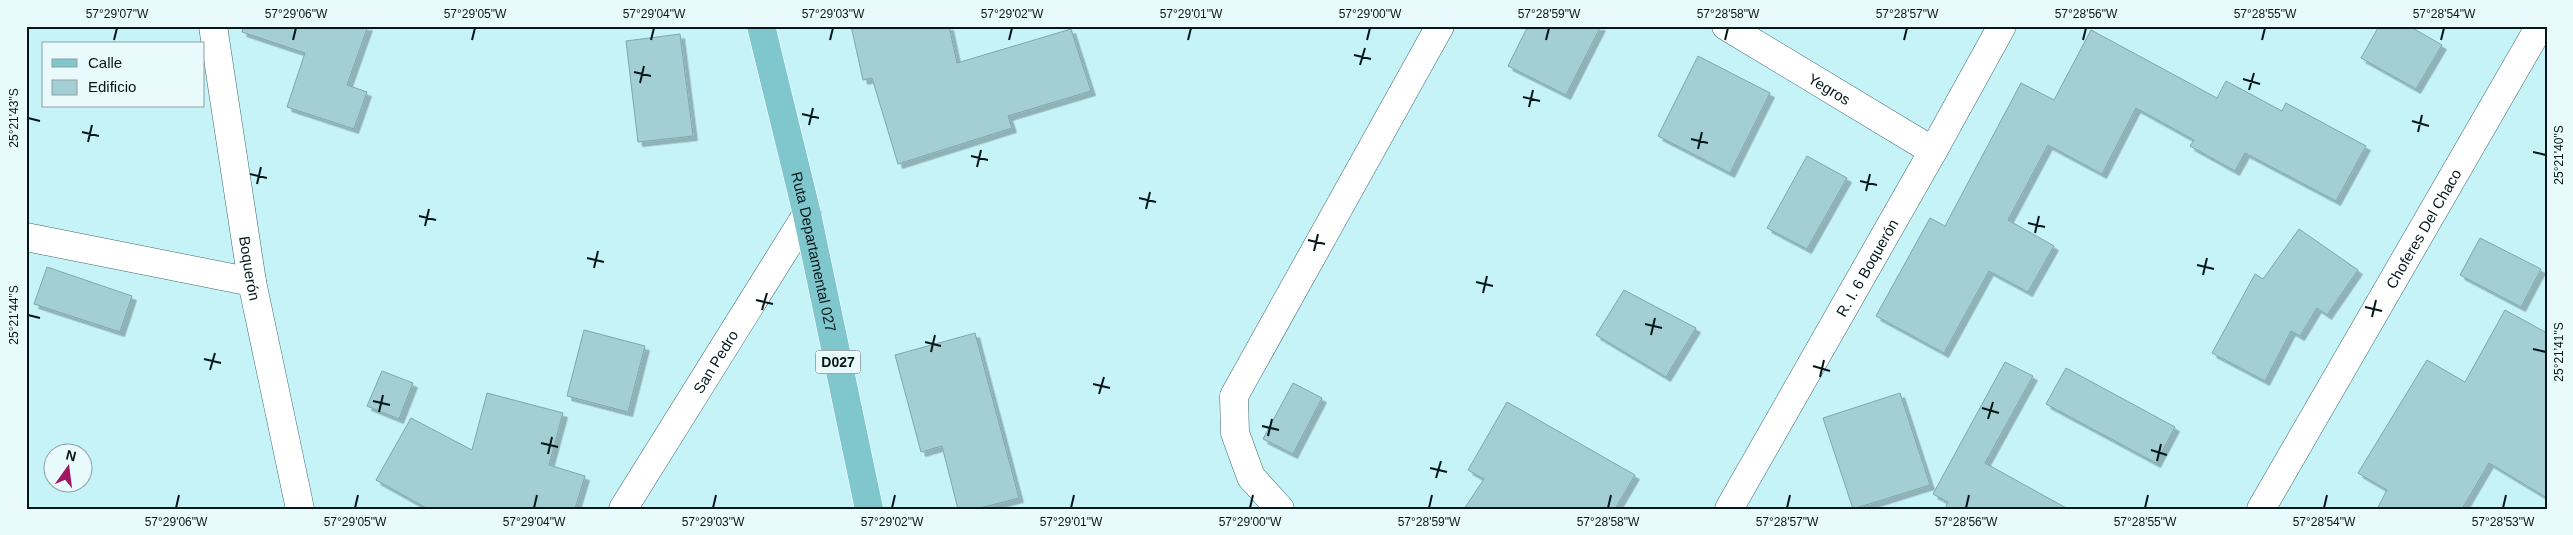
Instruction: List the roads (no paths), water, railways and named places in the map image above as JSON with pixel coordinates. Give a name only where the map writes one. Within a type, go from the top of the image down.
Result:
[{"type":"main road","name":"Ruta Departamental 027","points":[[761,26],[807,214],[869,509]]},
{"type":"street","name":"Boquerón","points":[[213,26],[252,282],[300,509]]},
{"type":"street","points":[[1280,509],[1251,477],[1235,433],[1234,396],[1440,26]]},
{"type":"street","name":"Yegros","points":[[1726,26],[1934,151]]},
{"type":"street","name":"R. I. 6 Boquerón","points":[[1737,506],[2002,26]]},
{"type":"street","name":"Choferes Del Chaco","points":[[2262,509],[2540,26]]},
{"type":"street","name":"San Pedro","points":[[623,509],[807,214]]},
{"type":"street","points":[[26,238],[252,282]]}]
